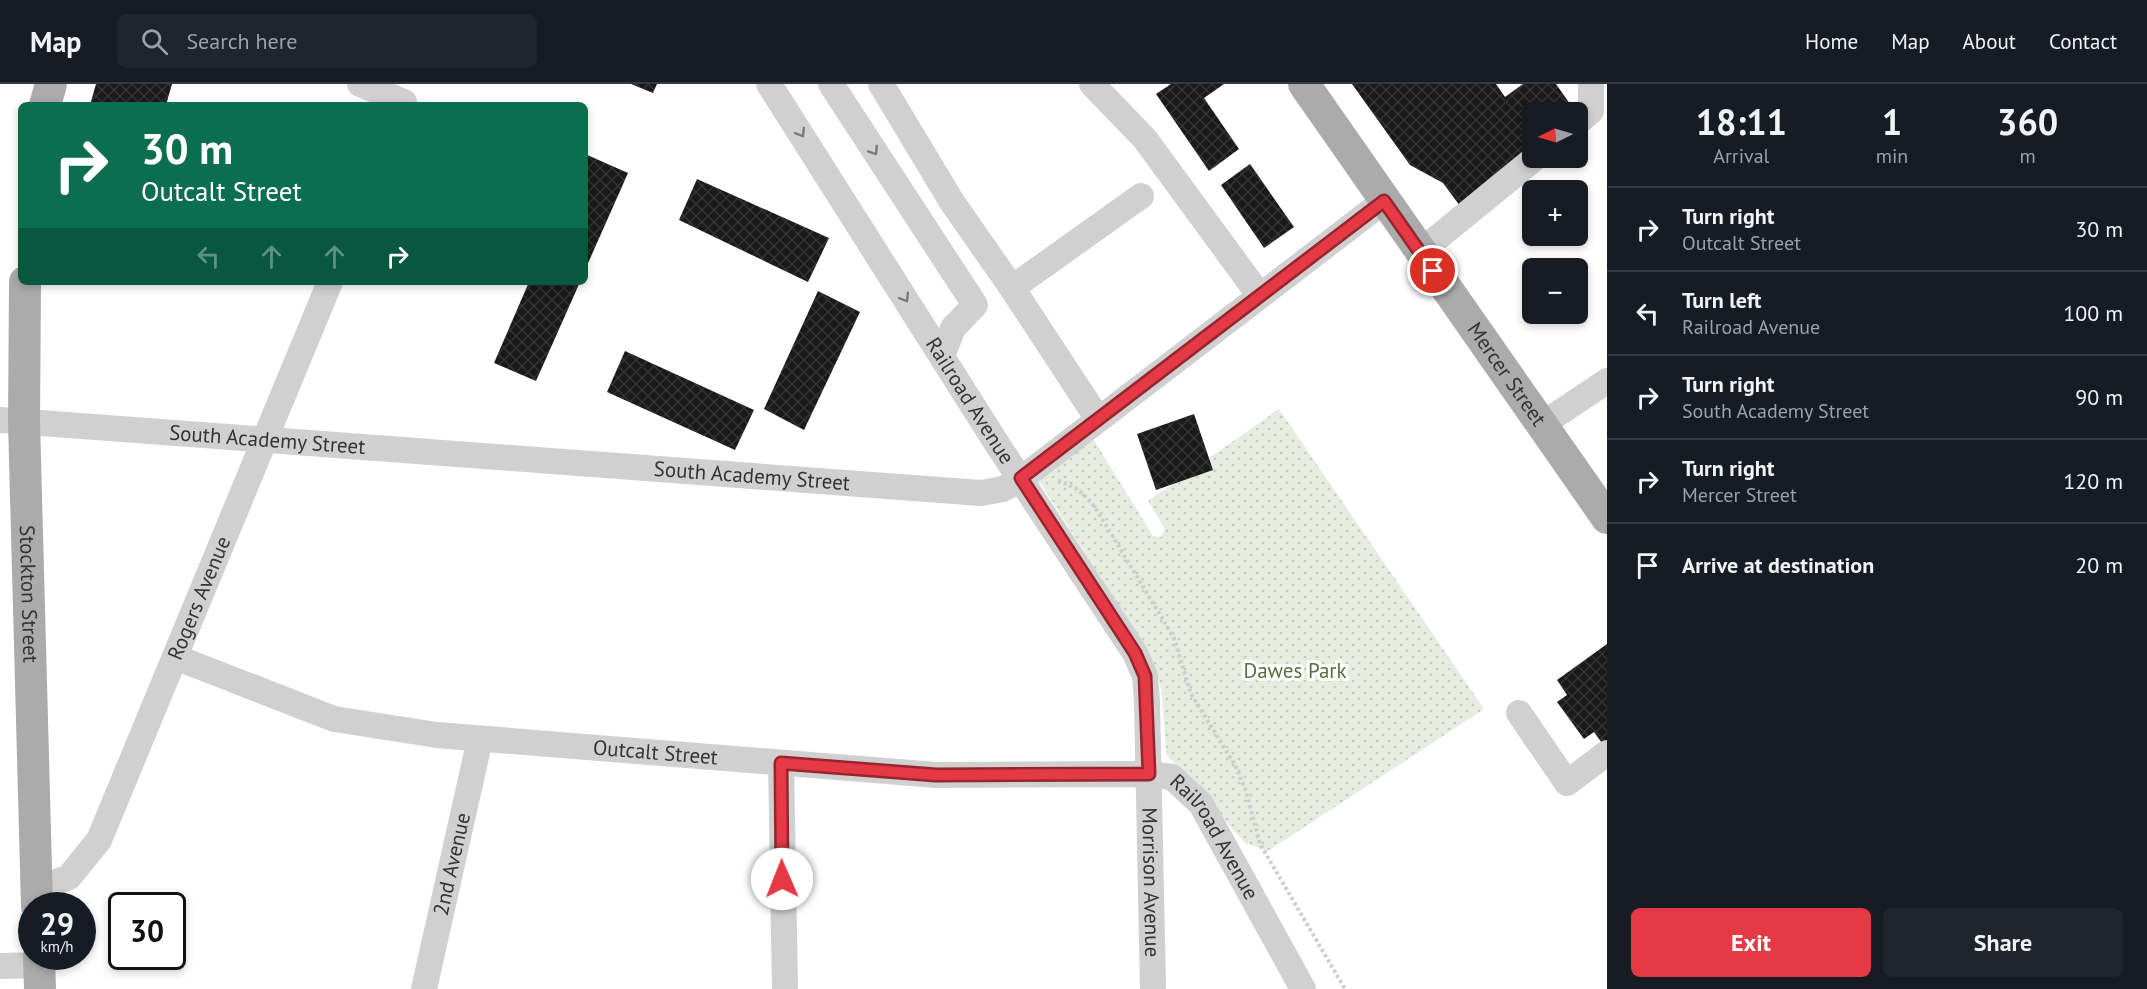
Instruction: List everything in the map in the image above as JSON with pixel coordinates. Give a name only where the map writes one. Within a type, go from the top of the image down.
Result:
[{"type":"main road","points":[[46,102],[51,84]]},
{"type":"main road","name":"Mercer Street","points":[[1317,92],[1384,201],[1607,518]]},
{"type":"main road","name":"Stockton Street","points":[[25,285],[12,421],[37,892]]},
{"type":"street","points":[[360,84],[406,97]]},
{"type":"street","name":"Railroad Avenue","points":[[769,84],[1135,653],[1145,676],[1149,774],[1172,777],[1201,804],[1303,989]]},
{"type":"street","points":[[831,84],[975,305],[953,328],[942,356]]},
{"type":"street","points":[[881,84],[952,202],[1098,419]]},
{"type":"street","points":[[1092,84],[1145,139],[1260,296]]},
{"type":"street","points":[[1588,114],[1591,111],[1591,84]]},
{"type":"street","points":[[1420,252],[1523,168]]},
{"type":"street","points":[[1012,288],[1142,196]]},
{"type":"street","name":"South Academy Street","points":[[12,421],[981,493],[1003,489],[1021,478],[1384,201]]},
{"type":"street","name":"Rogers Avenue","points":[[46,892],[69,877],[99,840],[329,285]]},
{"type":"street","points":[[1541,426],[1607,381]]},
{"type":"street","name":"Outcalt Street","points":[[174,657],[334,719],[386,728],[480,739],[936,775],[1149,774]]},
{"type":"street","points":[[1519,713],[1567,783],[1607,753]]},
{"type":"street","name":"2nd Avenue","points":[[424,989],[480,739]]},
{"type":"street","points":[[781,763],[785,989]]},
{"type":"street","name":"Morrison Avenue","points":[[1149,774],[1154,989]]},
{"type":"street","points":[[0,966],[18,968]]},
{"type":"path","points":[[1055,480],[1073,485],[1084,493],[1095,507],[1174,638],[1194,701],[1235,765],[1246,791],[1260,844],[1345,989]]},
{"type":"green space","name":"Dawes Park","points":[[1279,409],[1484,709],[1268,851],[1245,843],[1166,754],[1162,694],[1157,671],[1146,649],[1038,479],[1092,437],[1153,536],[1161,537],[1165,529],[1148,501]]},
{"type":"building","points":[[96,84],[172,84],[167,102],[91,102]]},
{"type":"building","points":[[631,84],[657,84],[653,93]]},
{"type":"building","points":[[1171,84],[1224,84],[1204,98],[1239,149],[1209,171],[1156,94]]},
{"type":"building","points":[[1352,84],[1496,84],[1505,97],[1523,84],[1556,84],[1569,102],[1522,102],[1522,161],[1460,206],[1443,183],[1410,165]]},
{"type":"building","points":[[588,155],[628,173],[588,263]]},
{"type":"building","points":[[1250,164],[1294,227],[1264,248],[1221,185]]},
{"type":"building","points":[[697,179],[829,238],[808,282],[679,220]]},
{"type":"building","points":[[528,285],[579,285],[536,381],[494,363]]},
{"type":"building","points":[[818,291],[860,312],[804,430],[764,409]]},
{"type":"building","points":[[625,351],[754,410],[735,450],[607,392]]},
{"type":"building","points":[[1194,414],[1213,470],[1156,490],[1137,434]]},
{"type":"building","points":[[1607,644],[1607,750],[1594,732],[1584,739],[1557,702],[1567,695],[1557,680]]},
{"type":"route","points":[[782,879],[781,763],[936,775],[1149,774],[1145,676],[1127,639],[1021,478],[1384,201],[1433,271]]}]
